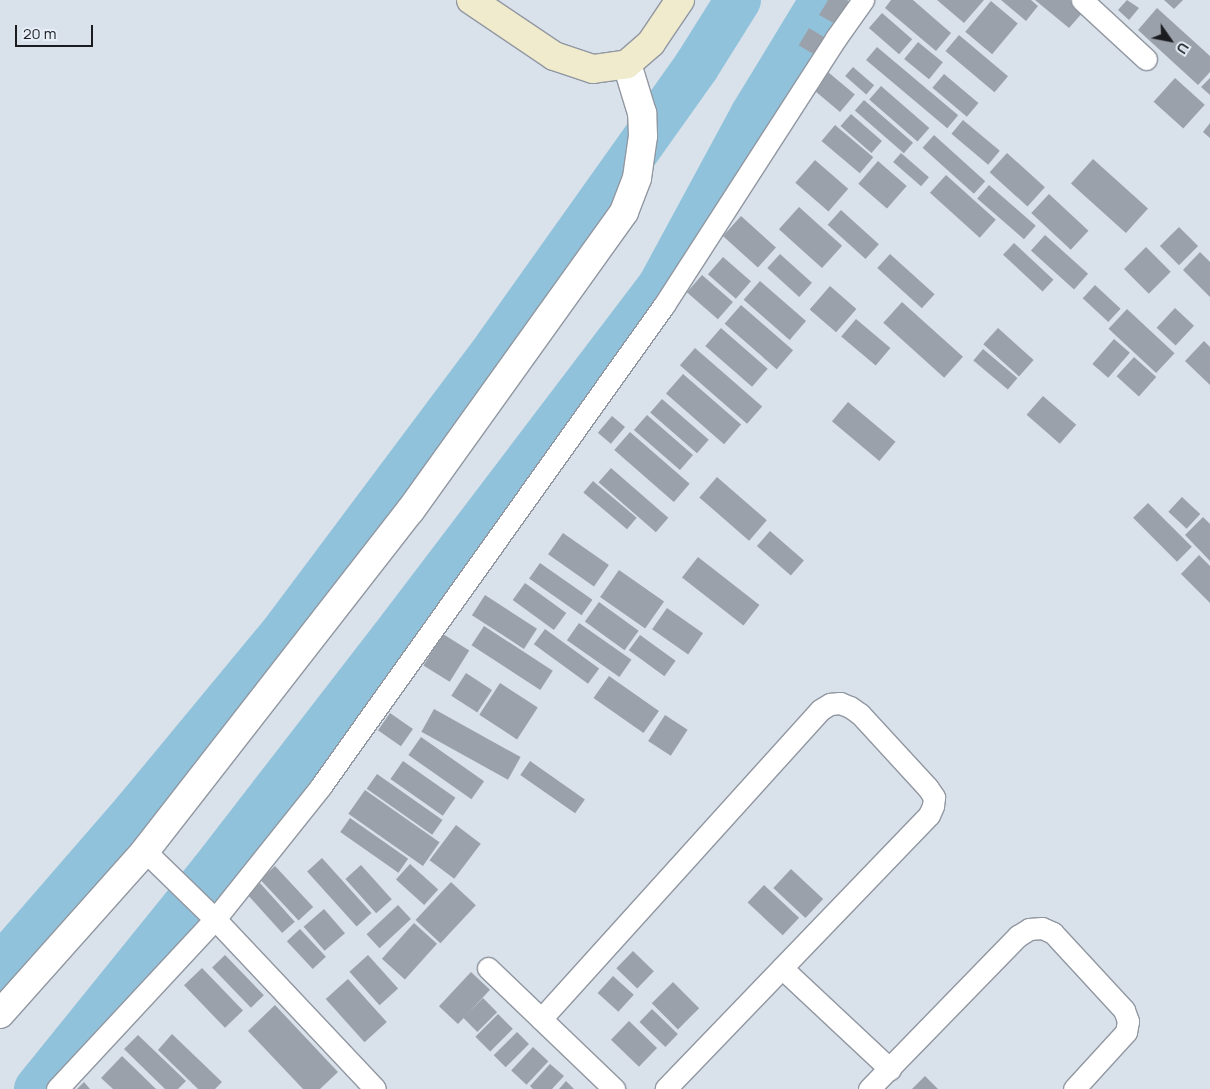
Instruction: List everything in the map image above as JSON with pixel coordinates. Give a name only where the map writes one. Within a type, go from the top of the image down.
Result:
[{"type":"main road","points":[[471,0],[554,56],[593,69],[627,64],[651,43],[680,0]]},
{"type":"street","points":[[57,1089],[210,914],[242,888],[327,778],[659,313],[836,38],[863,0]]},
{"type":"street","points":[[1082,0],[1146,59]]},
{"type":"street","points":[[0,1014],[145,851],[410,510],[624,212],[630,198],[641,157],[642,113],[627,64]]},
{"type":"street","points":[[541,1019],[820,710],[830,704],[840,703],[860,714],[928,788],[934,797],[929,815],[665,1089]]},
{"type":"street","points":[[145,851],[210,914],[375,1089]]},
{"type":"street","points":[[869,1089],[1018,936],[1029,929],[1042,928],[1053,934],[1124,1010],[1128,1020],[1126,1032],[1074,1089]]},
{"type":"street","points":[[488,968],[614,1089]]},
{"type":"street","points":[[782,968],[890,1069]]},
{"type":"building","points":[[828,0],[847,0],[854,4],[841,27],[819,15]]},
{"type":"building","points":[[891,0],[913,0],[951,33],[936,51],[885,8]]},
{"type":"building","points":[[937,0],[984,0],[964,23]]},
{"type":"building","points":[[1001,0],[1031,0],[1038,6],[1026,21]]},
{"type":"building","points":[[1035,0],[1070,0],[1084,11],[1069,28]]},
{"type":"building","points":[[1127,0],[1139,8],[1129,20],[1118,10]]},
{"type":"building","points":[[1164,0],[1183,0],[1174,9]]},
{"type":"building","points":[[991,1],[1018,23],[992,54],[965,32]]},
{"type":"building","points":[[1157,8],[1210,56],[1210,72],[1198,85],[1138,30]]},
{"type":"building","points":[[882,13],[912,39],[899,54],[869,28]]},
{"type":"building","points":[[809,28],[831,41],[821,59],[799,45]]},
{"type":"building","points":[[959,35],[1008,76],[995,92],[946,51]]},
{"type":"building","points":[[918,42],[943,62],[929,79],[904,59]]},
{"type":"building","points":[[877,47],[958,115],[947,128],[866,60]]},
{"type":"building","points":[[853,67],[874,85],[866,94],[845,76]]},
{"type":"building","points":[[828,72],[855,94],[840,112],[813,90]]},
{"type":"building","points":[[944,74],[978,103],[967,117],[932,88]]},
{"type":"building","points":[[1175,78],[1205,105],[1183,129],[1154,102]]},
{"type":"building","points":[[1210,78],[1210,95],[1201,87]]},
{"type":"building","points":[[881,86],[929,128],[917,142],[869,100]]},
{"type":"building","points":[[864,100],[913,143],[904,153],[855,111]]},
{"type":"building","points":[[851,114],[882,141],[871,153],[841,126]]},
{"type":"building","points":[[963,120],[1000,151],[988,165],[951,134]]},
{"type":"building","points":[[1210,123],[1210,138],[1203,132]]},
{"type":"building","points":[[835,125],[873,157],[860,173],[822,141]]},
{"type":"building","points":[[934,135],[985,181],[974,194],[923,148]]},
{"type":"building","points":[[901,153],[929,177],[921,186],[893,162]]},
{"type":"building","points":[[1007,153],[1045,187],[1028,206],[990,172]]},
{"type":"building","points":[[1093,159],[1148,209],[1126,233],[1071,184]]},
{"type":"building","points":[[815,160],[848,189],[829,212],[795,183]]},
{"type":"building","points":[[878,161],[907,186],[887,209],[858,184]]},
{"type":"building","points":[[946,175],[996,220],[980,238],[930,193]]},
{"type":"building","points":[[989,185],[1036,226],[1024,239],[977,199]]},
{"type":"building","points":[[1049,194],[1088,231],[1071,250],[1031,213]]},
{"type":"building","points":[[799,207],[842,246],[822,268],[779,229]]},
{"type":"building","points":[[841,210],[879,244],[866,259],[828,225]]},
{"type":"building","points":[[741,216],[776,247],[758,268],[723,236]]},
{"type":"building","points":[[1179,227],[1198,246],[1179,265],[1160,246]]},
{"type":"building","points":[[1045,235],[1088,274],[1074,289],[1031,251]]},
{"type":"building","points":[[1014,243],[1053,280],[1043,292],[1003,255]]},
{"type":"building","points":[[1146,247],[1171,272],[1149,294],[1124,269]]},
{"type":"building","points":[[1200,252],[1210,262],[1210,297],[1183,270]]},
{"type":"building","points":[[780,254],[812,283],[799,297],[767,268]]},
{"type":"building","points":[[890,254],[935,294],[922,308],[877,268]]},
{"type":"building","points":[[723,257],[751,281],[736,299],[708,274]]},
{"type":"building","points":[[702,275],[733,302],[718,319],[687,292]]},
{"type":"building","points":[[760,281],[806,321],[790,340],[744,300]]},
{"type":"building","points":[[1095,285],[1121,309],[1108,322],[1083,298]]},
{"type":"building","points":[[830,286],[856,309],[836,332],[810,309]]},
{"type":"building","points":[[902,302],[963,357],[944,378],[883,323]]},
{"type":"building","points":[[741,305],[793,350],[777,369],[725,324]]},
{"type":"building","points":[[1175,308],[1194,326],[1176,345],[1157,328]]},
{"type":"building","points":[[1127,309],[1175,353],[1156,373],[1109,329]]},
{"type":"building","points":[[856,319],[890,348],[876,366],[841,337]]},
{"type":"building","points":[[721,328],[768,369],[752,387],[705,346]]},
{"type":"building","points":[[998,328],[1034,360],[1019,376],[983,344]]},
{"type":"building","points":[[1114,339],[1130,353],[1108,378],[1092,364]]},
{"type":"building","points":[[1204,341],[1210,347],[1210,385],[1185,361]]},
{"type":"building","points":[[695,348],[762,406],[747,424],[680,365]]},
{"type":"building","points":[[983,349],[1017,378],[1008,389],[973,360]]},
{"type":"building","points":[[1134,357],[1156,377],[1139,396],[1117,376]]},
{"type":"building","points":[[683,374],[741,425],[724,444],[666,394]]},
{"type":"building","points":[[1043,396],[1076,425],[1060,444],[1027,415]]},
{"type":"building","points":[[662,399],[709,440],[697,453],[650,413]]},
{"type":"building","points":[[848,402],[895,442],[879,461],[832,421]]},
{"type":"building","points":[[647,415],[693,455],[680,470],[634,430]]},
{"type":"building","points":[[612,416],[625,427],[611,444],[598,433]]},
{"type":"building","points":[[630,432],[690,484],[674,502],[614,450]]},
{"type":"building","points":[[611,468],[668,518],[656,532],[599,482]]},
{"type":"building","points":[[717,477],[767,520],[749,541],[699,497]]},
{"type":"building","points":[[593,481],[637,518],[627,529],[583,492]]},
{"type":"building","points":[[1182,497],[1200,514],[1187,529],[1168,512]]},
{"type":"building","points":[[1148,503],[1192,547],[1177,562],[1133,518]]},
{"type":"building","points":[[1203,517],[1210,524],[1210,561],[1185,535]]},
{"type":"building","points":[[770,531],[804,561],[791,576],[757,546]]},
{"type":"building","points":[[563,533],[609,565],[594,586],[548,554]]},
{"type":"building","points":[[1199,555],[1210,566],[1210,603],[1181,574]]},
{"type":"building","points":[[698,557],[759,605],[743,626],[682,577]]},
{"type":"building","points":[[540,563],[592,600],[582,615],[529,579]]},
{"type":"building","points":[[619,570],[664,602],[645,629],[600,597]]},
{"type":"building","points":[[525,583],[566,613],[554,630],[513,600]]},
{"type":"building","points":[[485,595],[537,629],[524,649],[472,615]]},
{"type":"building","points":[[599,602],[639,631],[625,650],[585,621]]},
{"type":"building","points":[[667,608],[703,633],[688,655],[652,629]]},
{"type":"building","points":[[579,623],[631,660],[619,677],[567,640]]},
{"type":"building","points":[[484,626],[553,671],[540,690],[471,645]]},
{"type":"building","points":[[545,629],[599,668],[588,684],[534,644]]},
{"type":"building","points":[[443,634],[469,650],[450,682],[423,665]]},
{"type":"building","points":[[640,635],[676,661],[664,676],[629,650]]},
{"type":"building","points":[[466,673],[492,690],[477,713],[451,696]]},
{"type":"building","points":[[609,676],[659,711],[643,733],[594,698]]},
{"type":"building","points":[[500,683],[538,708],[517,739],[479,715]]},
{"type":"building","points":[[434,709],[521,757],[508,780],[421,732]]},
{"type":"building","points":[[390,713],[413,729],[401,746],[378,730]]},
{"type":"building","points":[[665,715],[688,730],[671,756],[648,741]]},
{"type":"building","points":[[421,737],[484,781],[471,799],[408,755]]},
{"type":"building","points":[[403,761],[455,798],[443,816],[390,779]]},
{"type":"building","points":[[530,761],[585,799],[575,813],[520,775]]},
{"type":"building","points":[[377,774],[443,820],[432,835],[367,789]]},
{"type":"building","points":[[365,790],[440,842],[423,866],[348,814]]},
{"type":"building","points":[[350,818],[408,859],[398,873],[340,832]]},
{"type":"building","points":[[456,825],[481,844],[454,879],[430,860]]},
{"type":"building","points":[[322,858],[372,913],[357,926],[307,871]]},
{"type":"building","points":[[410,864],[438,889],[424,905],[396,880]]},
{"type":"building","points":[[361,865],[392,899],[376,913],[345,879]]},
{"type":"building","points":[[275,866],[313,907],[299,921],[260,880]]},
{"type":"building","points":[[791,869],[823,899],[805,918],[773,888]]},
{"type":"building","points":[[451,882],[476,905],[440,943],[416,920]]},
{"type":"building","points":[[260,883],[295,922],[282,933],[247,894]]},
{"type":"building","points":[[764,885],[799,918],[783,935],[748,903]]},
{"type":"building","points":[[398,905],[411,919],[380,948],[367,934]]},
{"type":"building","points":[[324,909],[345,933],[325,951],[304,927]]},
{"type":"building","points":[[414,923],[437,944],[405,979],[382,959]]},
{"type":"building","points":[[300,929],[326,957],[313,969],[287,941]]},
{"type":"building","points":[[633,951],[654,971],[637,988],[616,968]]},
{"type":"building","points":[[225,955],[264,995],[251,1008],[212,968]]},
{"type":"building","points":[[368,955],[398,988],[380,1005],[349,972]]},
{"type":"building","points":[[202,968],[243,1010],[225,1028],[184,985]]},
{"type":"building","points":[[471,972],[490,990],[458,1024],[439,1006]]},
{"type":"building","points":[[613,976],[634,995],[618,1012],[598,993]]},
{"type":"building","points":[[348,979],[387,1022],[365,1042],[326,999]]},
{"type":"building","points":[[673,982],[699,1008],[678,1029],[652,1003]]},
{"type":"building","points":[[483,998],[497,1012],[477,1032],[463,1018]]},
{"type":"building","points":[[275,1005],[338,1072],[320,1089],[303,1089],[248,1031]]},
{"type":"building","points":[[652,1009],[678,1034],[665,1047],[639,1022]]},
{"type":"building","points":[[498,1014],[513,1029],[490,1051],[475,1037]]},
{"type":"building","points":[[629,1021],[657,1048],[639,1067],[611,1040]]},
{"type":"building","points":[[517,1032],[529,1044],[506,1067],[494,1055]]},
{"type":"building","points":[[172,1034],[222,1082],[215,1089],[198,1089],[158,1050]]},
{"type":"building","points":[[138,1035],[186,1081],[178,1089],[165,1089],[124,1049]]},
{"type":"building","points":[[533,1047],[548,1061],[527,1085],[511,1070]]},
{"type":"building","points":[[122,1056],[156,1089],[113,1089],[101,1078]]},
{"type":"building","points":[[550,1064],[564,1076],[552,1089],[533,1089],[530,1086]]},
{"type":"building","points":[[925,1076],[938,1089],[912,1089]]},
{"type":"building","points":[[566,1081],[574,1089],[559,1089]]},
{"type":"building","points":[[84,1082],[90,1089],[77,1089]]},
{"type":"waterway","points":[[0,968],[136,811],[281,636],[497,347],[696,67],[738,0]]},
{"type":"waterway","points":[[37,1089],[213,871],[391,641],[660,287],[753,115],[823,0]]}]
